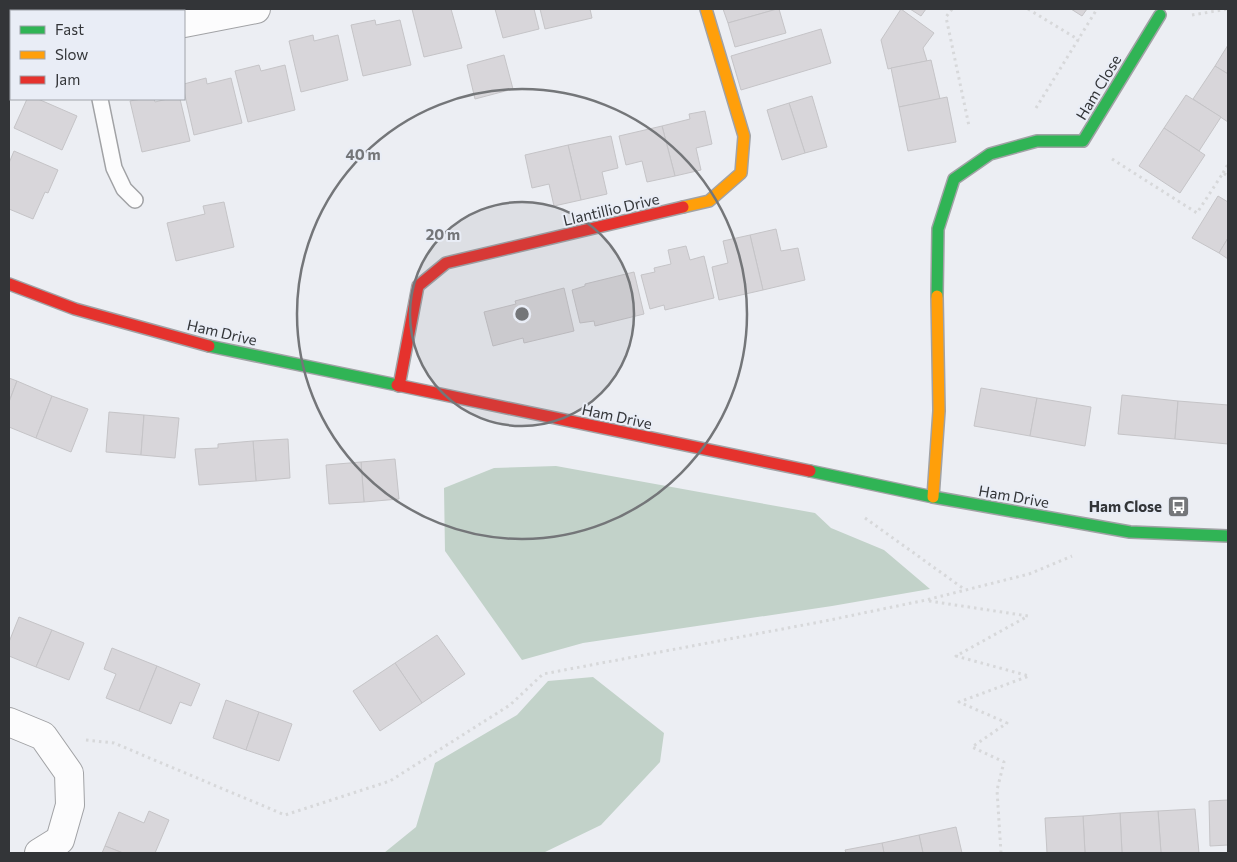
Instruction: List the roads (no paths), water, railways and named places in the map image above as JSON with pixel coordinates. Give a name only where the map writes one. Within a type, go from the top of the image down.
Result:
[{"type":"street","points":[[185,24],[256,9]]},
{"type":"street","name":"Llantillio Drive","points":[[400,386],[418,286],[446,263],[709,201],[741,173],[744,136],[706,9]]},
{"type":"street","name":"Ham Close","points":[[932,497],[939,411],[936,287],[938,229],[954,179],[990,154],[1038,141],[1083,141],[1160,15]]},
{"type":"street","name":"Ham Drive","points":[[9,284],[75,309],[210,346],[932,497],[1130,532],[1228,536]]},
{"type":"street","points":[[9,722],[43,736],[69,773],[70,805],[60,840],[39,853]]},
{"type":"lane","points":[[100,100],[114,168],[124,189],[135,200]]},
{"type":"place","name":"Ham Close","points":[[1178,506]]}]
